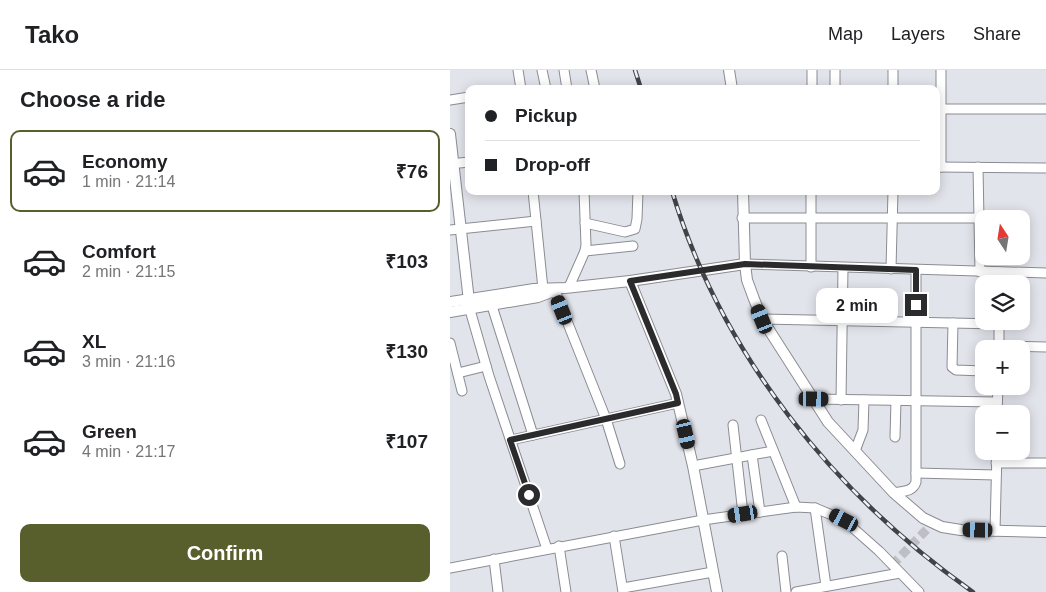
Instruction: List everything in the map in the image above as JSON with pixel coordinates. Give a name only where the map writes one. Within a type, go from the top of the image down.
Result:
[{"type":"street","points":[[518,70],[519,85]]},
{"type":"street","points":[[542,70],[545,85]]},
{"type":"street","points":[[564,70],[566,85]]},
{"type":"street","points":[[591,70],[594,85]]},
{"type":"street","points":[[728,70],[731,85]]},
{"type":"street","points":[[812,70],[812,85]]},
{"type":"street","points":[[835,70],[835,85]]},
{"type":"street","points":[[893,70],[893,85]]},
{"type":"street","points":[[941,70],[940,115],[1046,109]]},
{"type":"street","points":[[450,100],[465,98]]},
{"type":"street","points":[[450,134],[455,229],[470,304],[486,366],[547,549]]},
{"type":"street","points":[[452,163],[465,162]]},
{"type":"street","points":[[940,167],[1046,168]]},
{"type":"street","points":[[978,167],[979,210]]},
{"type":"street","points":[[533,195],[543,289]]},
{"type":"street","points":[[450,302],[492,306],[538,297],[563,289],[585,252],[584,195]]},
{"type":"street","points":[[585,223],[626,232],[635,229],[638,195]]},
{"type":"street","points":[[743,195],[742,218],[747,280],[762,319],[828,422],[894,493],[923,518],[942,527],[960,530],[1046,532]]},
{"type":"street","points":[[811,195],[811,267]]},
{"type":"street","points":[[891,269],[893,195]]},
{"type":"street","points":[[742,218],[975,218]]},
{"type":"street","points":[[455,229],[536,221]]},
{"type":"street","points":[[585,252],[633,246]]},
{"type":"street","points":[[450,312],[470,304],[543,289],[563,289],[630,281],[745,264],[1046,273]]},
{"type":"street","points":[[980,265],[980,272]]},
{"type":"street","points":[[841,400],[843,268]]},
{"type":"street","points":[[894,493],[911,490],[915,487],[916,270]]},
{"type":"street","points":[[630,281],[676,394],[693,466],[717,592]]},
{"type":"street","points":[[563,289],[620,464]]},
{"type":"street","points":[[492,306],[533,435]]},
{"type":"street","points":[[762,319],[975,323]]},
{"type":"street","points":[[952,323],[952,368],[956,370],[975,371]]},
{"type":"street","points":[[450,344],[462,391]]},
{"type":"street","points":[[1030,347],[1046,347]]},
{"type":"street","points":[[458,373],[486,366]]},
{"type":"street","points":[[814,399],[997,402],[997,395]]},
{"type":"street","points":[[856,451],[863,430],[864,400]]},
{"type":"street","points":[[895,437],[896,401]]},
{"type":"street","points":[[510,440],[678,403]]},
{"type":"street","points":[[761,420],[796,508]]},
{"type":"street","points":[[733,425],[743,514]]},
{"type":"street","points":[[693,466],[773,451]]},
{"type":"street","points":[[752,454],[760,512]]},
{"type":"street","points":[[995,531],[996,460]]},
{"type":"street","points":[[996,463],[1046,463]]},
{"type":"street","points":[[916,473],[996,475]]},
{"type":"street","points":[[450,568],[703,520],[796,508],[816,508],[844,520],[879,551],[918,592]]},
{"type":"street","points":[[816,508],[826,586]]},
{"type":"street","points":[[614,536],[623,590],[713,572]]},
{"type":"street","points":[[559,546],[566,592]]},
{"type":"street","points":[[782,556],[786,592]]},
{"type":"street","points":[[494,559],[498,592]]},
{"type":"street","points":[[796,592],[900,573]]},
{"type":"tunnel","points":[[892,565],[933,523]]},
{"type":"railway","points":[[635,70],[640,85]]},
{"type":"railway","points":[[673,195],[693,251],[720,309],[752,364],[789,416],[830,465],[875,511],[922,554],[973,592]]},
{"type":"route","points":[[529,495],[510,440],[678,403],[630,281],[745,264],[916,270],[916,305]]}]
